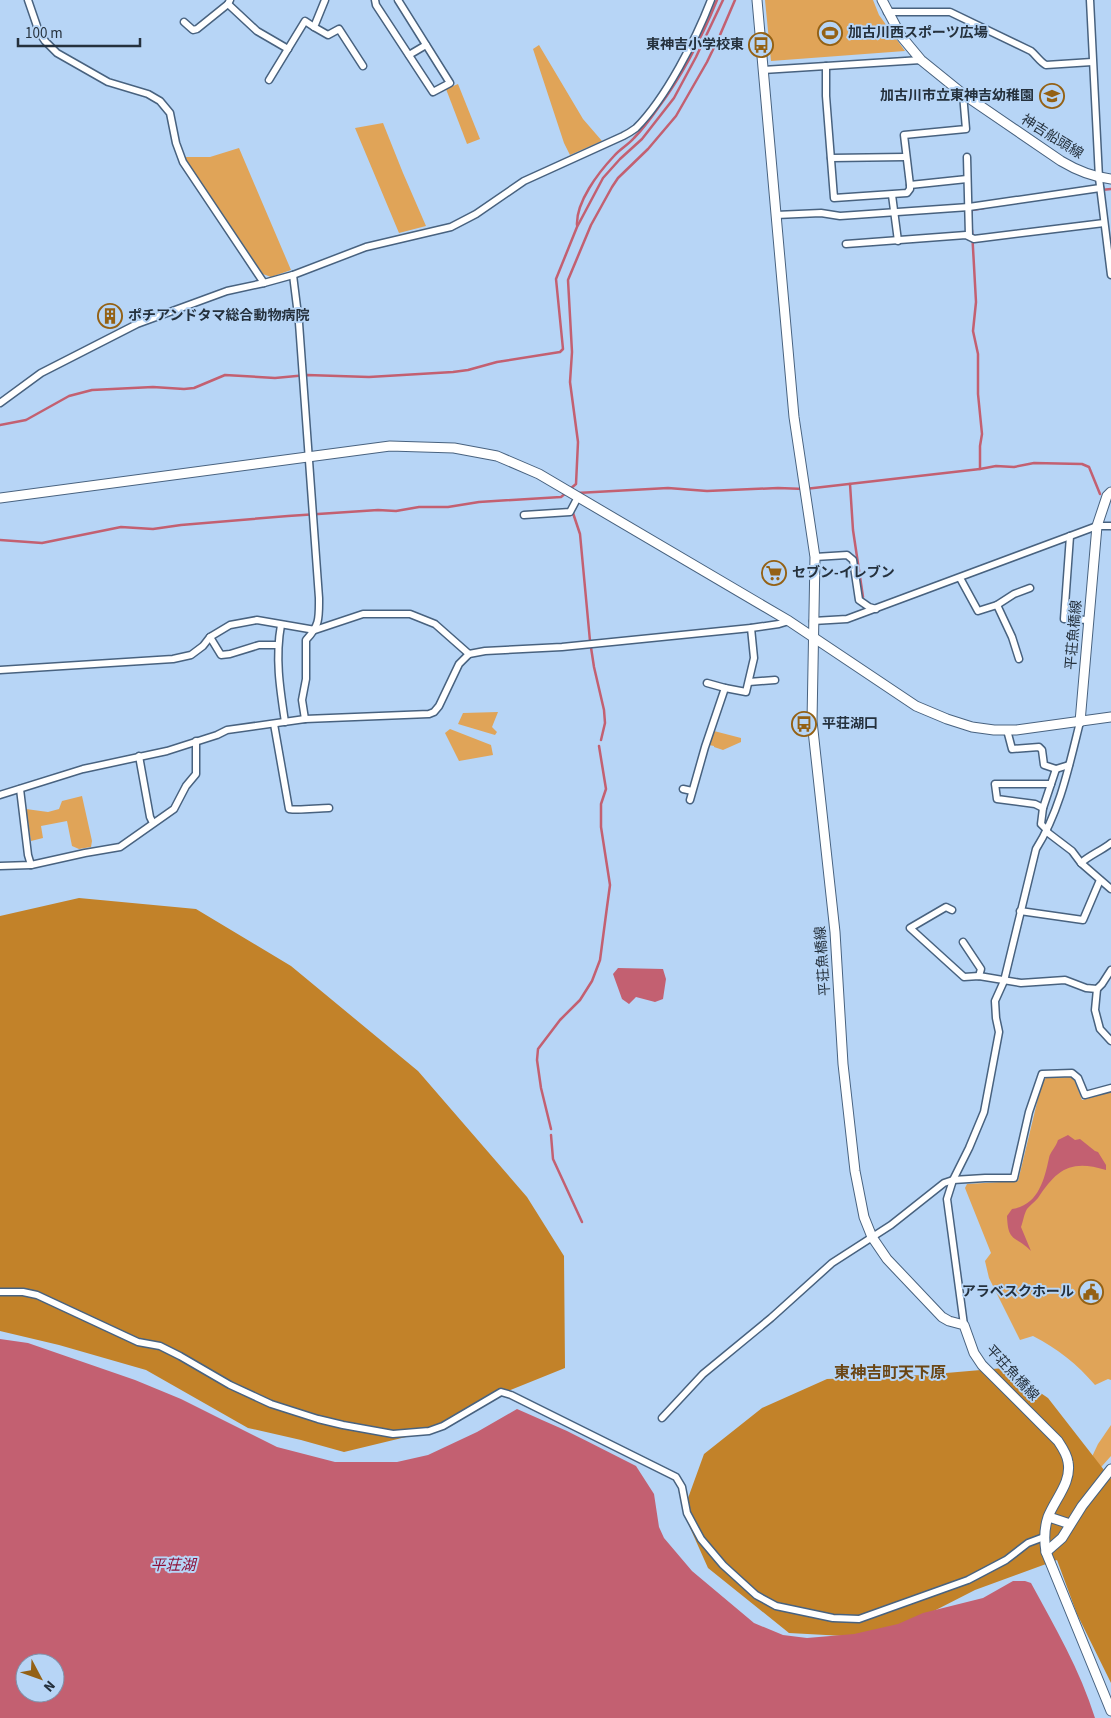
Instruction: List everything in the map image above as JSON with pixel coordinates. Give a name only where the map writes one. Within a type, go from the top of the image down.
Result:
[{"type":"main road","name":"平荘魚橋線","points":[[757,0],[794,417],[815,557],[812,721],[835,932],[843,1064],[855,1172],[864,1217],[872,1237],[887,1259],[942,1317],[964,1325],[974,1353],[982,1365],[1058,1441],[1064,1452],[1068,1462],[1068,1471],[1065,1486],[1048,1516],[1044,1538],[1046,1552],[1111,1712]]},
{"type":"main road","name":"神吉船頭線","points":[[882,0],[901,36],[921,60],[964,94],[1070,167],[1098,178],[1111,179]]},
{"type":"main road","points":[[0,498],[390,446],[454,448],[497,456],[539,474],[575,498],[789,621],[922,709],[960,724],[994,730],[1080,722],[1111,717]]},
{"type":"main road","name":"平荘魚橋線","points":[[1080,722],[1097,526],[1111,492]]},
{"type":"main road","points":[[1046,1552],[1062,1538],[1070,1524],[1111,1469]]},
{"type":"main road","points":[[1048,1516],[1070,1524]]},
{"type":"street","points":[[28,0],[39,32],[45,41],[58,53],[108,82],[148,94],[160,101],[170,113],[176,143],[183,162],[264,283]]},
{"type":"street","points":[[314,27],[325,0]]},
{"type":"street","points":[[374,0],[434,92],[450,83],[398,0]]},
{"type":"street","points":[[0,404],[42,373],[138,324],[226,291],[293,275],[366,248],[451,227],[476,214],[524,181],[623,136],[635,129],[650,112],[692,43],[711,0]]},
{"type":"street","points":[[1090,0],[1098,178],[1111,274]]},
{"type":"street","points":[[184,22],[193,30],[197,29],[229,2],[257,31],[288,49]]},
{"type":"street","points":[[887,12],[950,12],[1031,51],[1046,65],[1092,62]]},
{"type":"street","points":[[269,80],[304,22],[328,35],[339,29],[363,66]]},
{"type":"street","points":[[409,55],[426,45]]},
{"type":"street","points":[[763,70],[921,60]]},
{"type":"street","points":[[826,66],[826,96],[834,198],[907,193],[910,190],[910,185],[905,156],[904,135],[966,129],[964,94]]},
{"type":"street","points":[[831,158],[905,156]]},
{"type":"street","points":[[967,157],[968,207],[972,237]]},
{"type":"street","points":[[910,185],[967,179]]},
{"type":"street","points":[[776,215],[821,213],[840,216],[968,207],[1100,188]]},
{"type":"street","points":[[892,195],[898,241]]},
{"type":"street","points":[[846,244],[972,237],[1104,223]]},
{"type":"street","points":[[293,275],[299,322],[319,598],[319,616],[315,630],[306,640],[306,680],[302,700],[305,719]]},
{"type":"street","points":[[524,515],[570,512],[575,498]]},
{"type":"street","points":[[813,621],[847,619],[1097,526],[1111,526]]},
{"type":"street","points":[[1070,536],[1064,618],[1089,620]]},
{"type":"street","points":[[815,557],[847,555],[853,560],[859,600],[869,607],[876,609]]},
{"type":"street","points":[[960,578],[978,611],[997,605],[1014,594],[1030,588]]},
{"type":"street","points":[[997,605],[1012,637],[1019,660]]},
{"type":"street","points":[[0,670],[173,660],[191,655],[203,646],[210,637],[230,625],[257,620],[315,630],[363,614],[410,614],[435,624],[469,654]]},
{"type":"street","points":[[0,795],[83,769],[167,751],[218,735],[227,730],[305,719],[429,714],[434,712],[439,706],[458,664],[469,654],[485,651],[591,645],[751,628],[789,621]]},
{"type":"street","points":[[281,624],[278,644],[278,681],[285,722]]},
{"type":"street","points":[[707,683],[746,692],[754,658],[751,628]]},
{"type":"street","points":[[210,637],[221,655],[259,645],[278,644]]},
{"type":"street","points":[[749,682],[775,680]]},
{"type":"street","points":[[690,800],[704,747],[726,688]]},
{"type":"street","points":[[964,1325],[947,1199],[953,1180],[984,1112],[999,1032],[995,1001],[1004,981],[1036,849],[1054,815],[1080,722]]},
{"type":"street","points":[[274,724],[288,809],[329,808]]},
{"type":"street","points":[[1007,730],[1012,749],[1039,747],[1042,750],[1044,765],[1056,769],[1069,765]]},
{"type":"street","points":[[0,866],[30,865],[84,853],[120,848],[174,809],[186,786],[196,774],[196,741]]},
{"type":"street","points":[[139,756],[150,818],[153,823]]},
{"type":"street","points":[[1056,769],[1043,808],[1041,824],[1111,889]]},
{"type":"street","points":[[1043,808],[1035,804],[997,799],[995,784],[1051,784]]},
{"type":"street","points":[[20,789],[30,865]]},
{"type":"street","points":[[683,790],[692,791]]},
{"type":"street","points":[[1081,863],[1088,856],[1101,852],[1111,843]]},
{"type":"street","points":[[1020,911],[1083,920],[1100,880]]},
{"type":"street","points":[[952,910],[946,906],[910,928],[964,977],[979,976],[1021,984],[1064,980],[1086,988],[1097,989]]},
{"type":"street","points":[[963,942],[981,969],[979,976]]},
{"type":"street","points":[[1111,970],[1097,989],[1096,1010],[1100,1028],[1111,1041]]},
{"type":"street","points":[[662,1418],[702,1374],[771,1318],[832,1262],[912,1209],[944,1183],[953,1180],[1014,1178],[1029,1112],[1042,1074],[1072,1073],[1078,1078],[1085,1095],[1111,1088]]},
{"type":"street","points":[[0,1292],[23,1292],[38,1295],[138,1342],[160,1346],[271,1404],[318,1420],[393,1434],[429,1431],[443,1426],[501,1392],[511,1395],[676,1477],[682,1487],[687,1513],[711,1553],[756,1595],[776,1606],[833,1618],[859,1619],[968,1580],[1006,1560],[1028,1544],[1044,1538]]},
{"type":"shaded area","name":"加古川西スポーツ広場","points":[[765,0],[873,0],[879,15],[905,51],[771,61]]},
{"type":"shaded area","points":[[539,45],[583,119],[602,141],[570,155],[564,143],[533,49]]},
{"type":"shaded area","points":[[458,84],[480,139],[467,144],[446,89]]},
{"type":"shaded area","points":[[383,123],[426,226],[399,233],[355,128]]},
{"type":"shaded area","points":[[239,148],[291,270],[271,277],[263,274],[184,157],[210,157]]},
{"type":"shaded area","points":[[498,712],[492,727],[497,732],[495,735],[458,724],[463,713]]},
{"type":"shaded area","points":[[450,729],[491,745],[493,755],[459,761],[445,733]]},
{"type":"shaded area","points":[[714,731],[741,738],[741,742],[723,750],[709,745]]},
{"type":"shaded area","points":[[82,796],[92,841],[91,847],[79,849],[72,846],[67,821],[41,826],[43,838],[31,841],[26,809],[48,812],[59,809],[62,801]]},
{"type":"shaded area","points":[[79,898],[196,909],[291,966],[418,1071],[527,1197],[564,1256],[565,1368],[503,1393],[439,1429],[344,1452],[248,1428],[146,1370],[59,1345],[0,1331],[0,916]]},
{"type":"shaded area","points":[[1071,1077],[1075,1081],[1082,1100],[1111,1092],[1111,1380],[1108,1379],[1095,1385],[1067,1358],[1042,1341],[1033,1336],[1020,1340],[989,1278],[985,1261],[991,1253],[965,1188],[967,1184],[1018,1181],[1042,1082],[1046,1078]]},
{"type":"shaded area","points":[[1004,1368],[1048,1398],[1111,1479],[1111,1683],[1077,1614],[1057,1560],[975,1590],[881,1638],[789,1633],[708,1568],[683,1512],[704,1454],[762,1408],[827,1379],[923,1375]]},
{"type":"shaded area","points":[[1111,1425],[1111,1456],[1085,1485],[1089,1463],[1098,1444]]},
{"type":"water","points":[[618,968],[663,969],[666,979],[663,999],[655,1002],[636,997],[629,1004],[622,999],[613,974]]},
{"type":"water","points":[[1068,1135],[1075,1140],[1080,1139],[1098,1152],[1106,1165],[1106,1170],[1074,1166],[1059,1173],[1052,1180],[1027,1209],[1024,1216],[1021,1227],[1031,1251],[1013,1238],[1009,1231],[1007,1216],[1012,1209],[1021,1207],[1034,1197],[1042,1183],[1050,1156],[1058,1140]]},
{"type":"water","name":"平荘湖","points":[[0,1339],[28,1343],[135,1380],[181,1399],[277,1447],[335,1462],[397,1462],[428,1455],[477,1432],[517,1409],[567,1431],[636,1466],[654,1494],[659,1527],[664,1538],[692,1571],[754,1623],[783,1635],[807,1638],[854,1634],[898,1624],[923,1613],[983,1598],[1013,1581],[1031,1583],[1058,1632],[1082,1683],[1095,1718],[0,1718]]},
{"type":"waterway","points":[[577,225],[580,207],[589,188],[616,154],[644,127],[667,96],[691,56],[717,0]]},
{"type":"waterway","points":[[0,425],[26,420],[69,396],[92,390],[153,387],[194,388],[225,375],[275,378],[307,375],[369,377],[453,372],[497,362],[560,352],[563,349],[556,279],[577,227],[603,178],[642,139],[674,98],[723,0]]},
{"type":"waterway","points":[[570,489],[576,484],[578,442],[570,382],[572,352],[568,280],[591,225],[612,187],[618,178],[648,149],[676,116],[707,62],[735,0]]},
{"type":"waterway","points":[[1101,190],[1111,189]]},
{"type":"waterway","points":[[971,215],[972,210],[984,208]]},
{"type":"waterway","points":[[972,230],[976,302],[973,331],[978,354],[978,394],[982,434],[980,469],[996,466],[1014,467],[1034,463],[1082,464],[1089,467],[1100,494]]},
{"type":"waterway","points":[[577,493],[668,488],[707,491],[778,488],[805,489],[980,469]]},
{"type":"waterway","points":[[850,484],[853,530],[863,597]]},
{"type":"waterway","points":[[0,540],[42,543],[121,527],[153,529],[288,516],[378,510],[396,511],[419,507],[448,507],[479,502],[561,497],[566,493]]},
{"type":"waterway","points":[[572,510],[580,534],[590,641],[604,710],[605,723],[601,740]]},
{"type":"waterway","points":[[551,1129],[541,1088],[537,1060],[538,1049],[560,1020],[580,1000],[592,981],[600,960],[610,885],[601,827],[601,804],[606,789],[599,746]]},
{"type":"waterway","points":[[551,1135],[553,1159],[582,1222]]},
{"type":"place","name":"加古川西スポーツ広場","points":[[830,33]]},
{"type":"place","name":"東神吉小学校東","points":[[761,45]]},
{"type":"place","name":"加古川市立東神吉幼稚園","points":[[1052,96]]},
{"type":"place","name":"ポチアンドタマ総合動物病院","points":[[110,316]]},
{"type":"place","name":"セブン-イレブン","points":[[774,573]]},
{"type":"place","name":"平荘湖口","points":[[804,724]]},
{"type":"place","name":"アラベスクホール","points":[[1091,1292]]},
{"type":"district","name":"東神吉町天下原","points":[[890,1373]]}]
